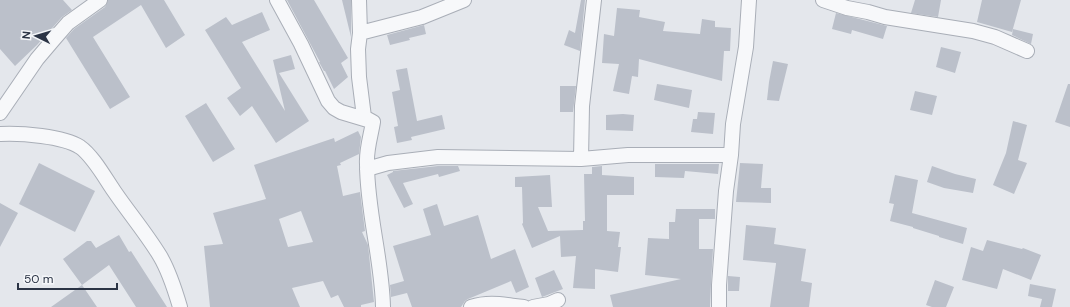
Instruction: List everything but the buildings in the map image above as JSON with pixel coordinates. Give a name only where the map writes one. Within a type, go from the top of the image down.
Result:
[{"type":"street","points":[[0,113],[37,59],[83,4],[100,0]]},
{"type":"street","points":[[277,0],[301,44],[328,101],[334,108],[341,112],[373,122]]},
{"type":"street","points":[[359,0],[359,77],[364,117],[373,122]]},
{"type":"street","points":[[360,33],[422,17],[464,0]]},
{"type":"street","points":[[581,159],[582,106],[594,0]]},
{"type":"street","points":[[719,307],[719,285],[725,198],[734,124],[746,48],[749,0]]},
{"type":"street","points":[[823,0],[847,8],[885,17],[974,31],[995,37],[1027,51]]},
{"type":"street","points":[[373,122],[367,163],[367,182],[381,274],[383,307]]},
{"type":"street","points":[[0,134],[24,133],[62,140],[80,148],[94,162],[161,257],[180,307]]},
{"type":"street","points":[[367,169],[388,163],[438,157],[581,159],[628,155],[731,155]]},
{"type":"street","points":[[533,307],[549,304],[558,300]]},
{"type":"street","points":[[471,307],[480,304],[495,303],[524,307]]}]
